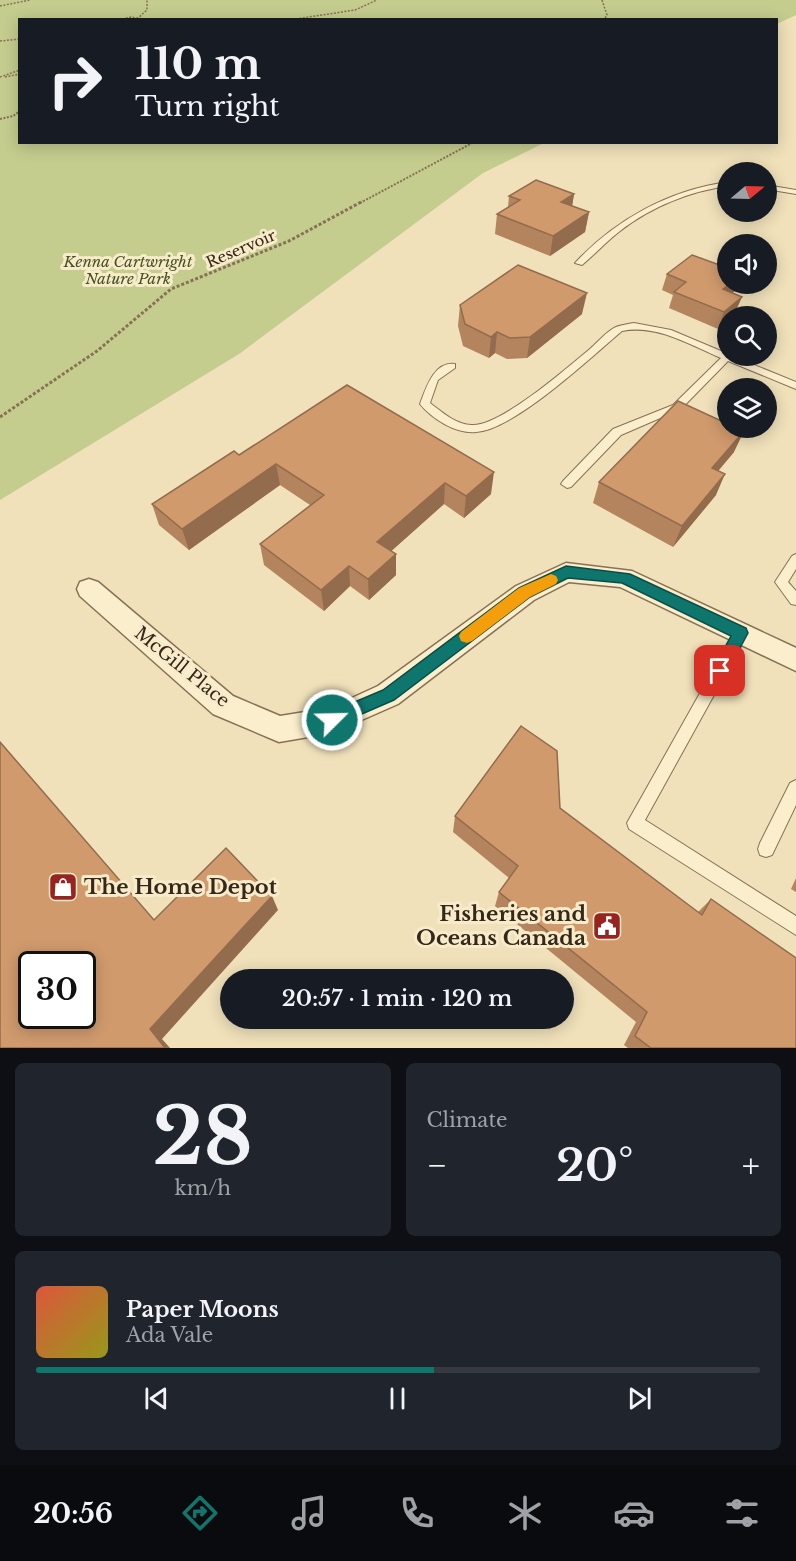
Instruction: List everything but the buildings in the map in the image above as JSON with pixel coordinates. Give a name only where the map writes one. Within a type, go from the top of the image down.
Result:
[{"type":"street","name":"McGill Place","points":[[89,589],[223,705],[279,729],[332,720],[388,695],[525,593],[566,572],[624,578],[796,660]]},
{"type":"lane","points":[[579,263],[631,219],[676,197],[717,185]]},
{"type":"lane","points":[[777,189],[796,192]]},
{"type":"lane","points":[[452,366],[434,379],[424,404],[448,423],[477,429],[504,420],[619,329],[634,326],[668,333],[717,353]]},
{"type":"lane","points":[[567,484],[617,432],[677,407],[718,366]]},
{"type":"lane","points":[[748,366],[796,386]]},
{"type":"lane","points":[[796,559],[781,582],[796,600]]},
{"type":"lane","points":[[741,633],[635,823],[796,926]]},
{"type":"lane","points":[[766,849],[796,788]]},
{"type":"path","points":[[0,6],[30,0]]},
{"type":"path","points":[[137,18],[147,10],[147,0]]},
{"type":"path","points":[[302,18],[355,10],[376,0]]},
{"type":"path","points":[[602,0],[605,18]]},
{"type":"path","points":[[0,41],[18,39]]},
{"type":"path","points":[[0,77],[18,71]]},
{"type":"path","points":[[0,77],[18,75]]},
{"type":"path","points":[[0,119],[18,112]]},
{"type":"path","name":"Reservoir","points":[[0,417],[97,351],[171,290],[289,241],[470,144]]},
{"type":"green space","name":"Kenna Cartwright Nature Park","points":[[0,0],[796,0],[796,15],[778,24],[778,18],[18,18],[18,144],[542,144],[483,173],[239,354],[0,500]]},
{"type":"slow traffic","points":[[467,636],[525,593],[551,580]]},
{"type":"place","name":"The Home Depot","points":[[63,887]]},
{"type":"place","name":"Fisheries and Oceans Canada","points":[[607,926]]},
{"type":"route","points":[[332,720],[388,695],[525,593],[566,572],[624,578],[741,633],[720,671]]}]
